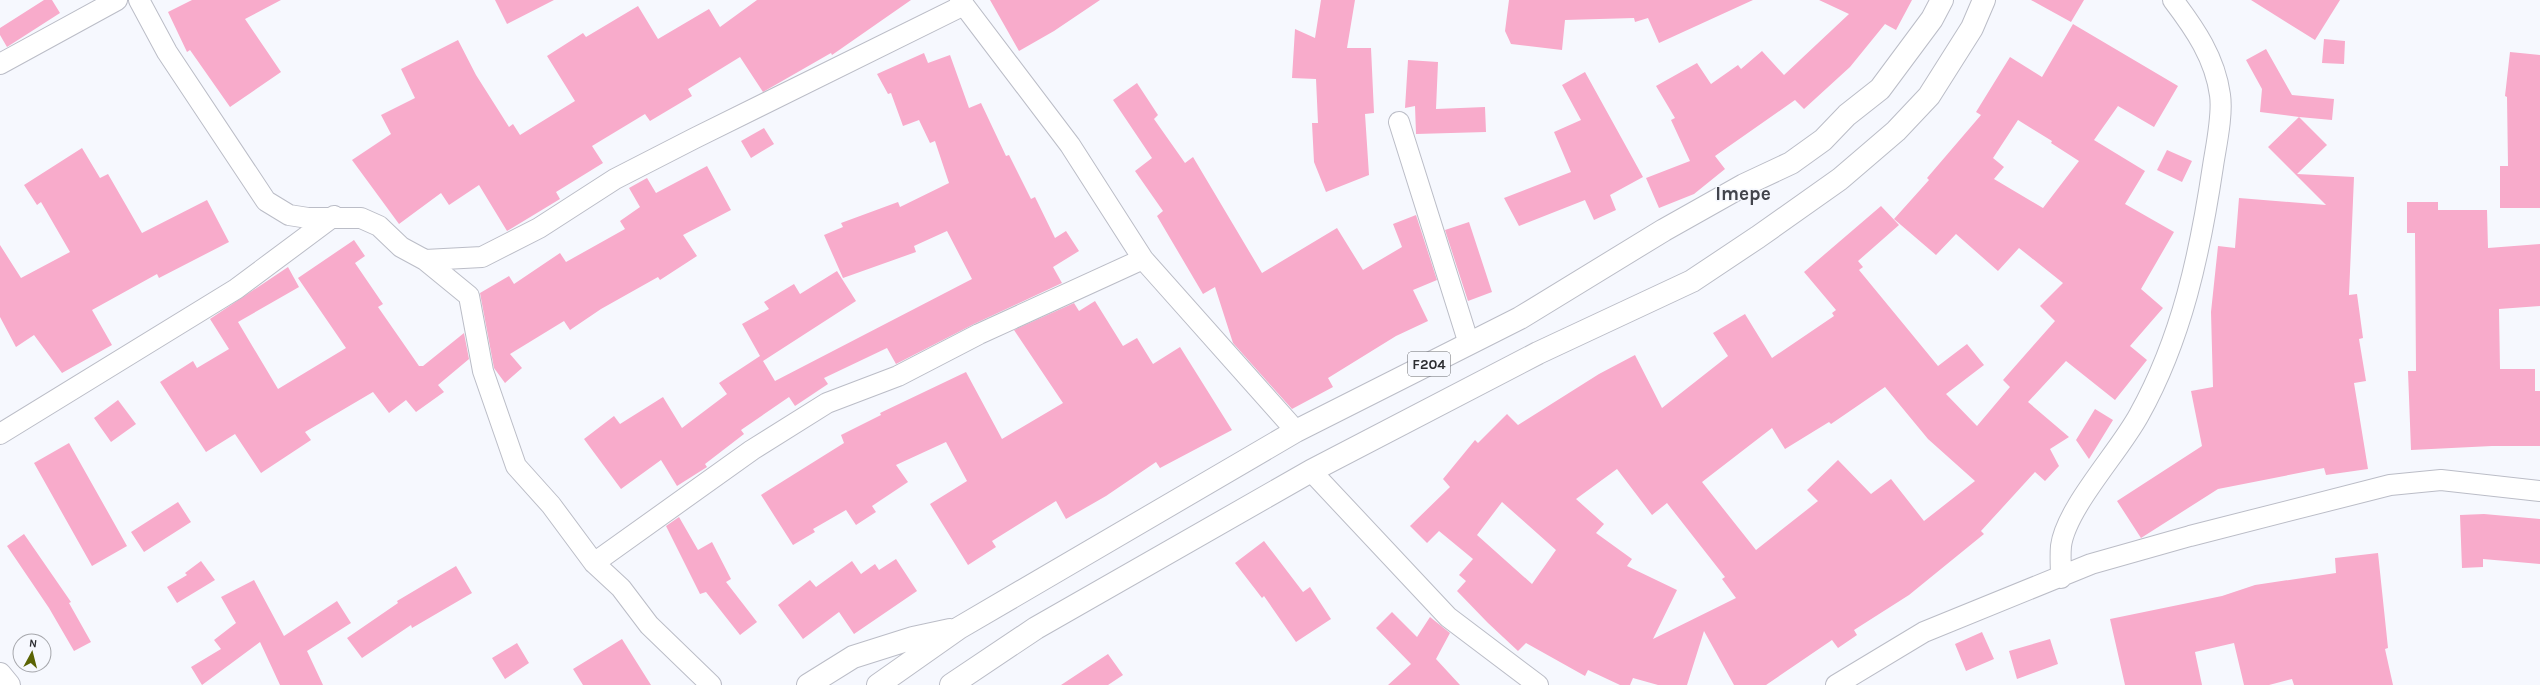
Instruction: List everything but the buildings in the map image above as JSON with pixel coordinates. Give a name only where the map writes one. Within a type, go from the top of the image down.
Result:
[{"type":"main road","name":"F204","points":[[878,685],[959,628],[1296,431],[1520,318],[1664,230],[1744,185],[1791,163],[1823,140],[1847,115],[1880,89],[1932,19],[1942,0]]},
{"type":"main road","name":"F204","points":[[951,685],[983,662],[1036,628],[1311,471],[1538,353],[1692,281],[1758,237],[1840,179],[1896,131],[1929,96],[1972,28],[1984,0]]},
{"type":"main road","points":[[808,685],[853,657],[913,638],[959,628]]},
{"type":"main road","points":[[970,685],[983,662]]},
{"type":"main road","points":[[0,674],[9,685]]},
{"type":"street","points":[[0,64],[116,0]]},
{"type":"street","points":[[139,0],[167,52],[266,201],[288,215],[308,218],[334,216],[361,218],[379,226],[401,247],[425,260],[469,296],[483,371],[516,466],[551,505],[594,563],[621,588],[668,646],[711,685]]},
{"type":"street","points":[[2061,578],[2061,546],[2069,519],[2139,415],[2170,352],[2187,301],[2205,218],[2220,96],[2212,62],[2193,27],[2174,0]]},
{"type":"street","points":[[425,260],[482,257],[539,228],[616,180],[682,145],[962,3],[1070,145],[1143,260],[1296,431]]},
{"type":"street","points":[[1399,122],[1469,344]]},
{"type":"street","points":[[0,434],[236,289],[334,216]]},
{"type":"street","points":[[594,563],[752,450],[826,403],[898,376],[979,334],[1143,260]]},
{"type":"street","points":[[1311,471],[1448,617],[1538,685]]},
{"type":"street","points":[[1842,683],[1924,632],[2061,578],[2091,564],[2183,538],[2390,485],[2442,480],[2540,491]]},
{"type":"district","name":"Imepe","points":[[1743,194]]}]
